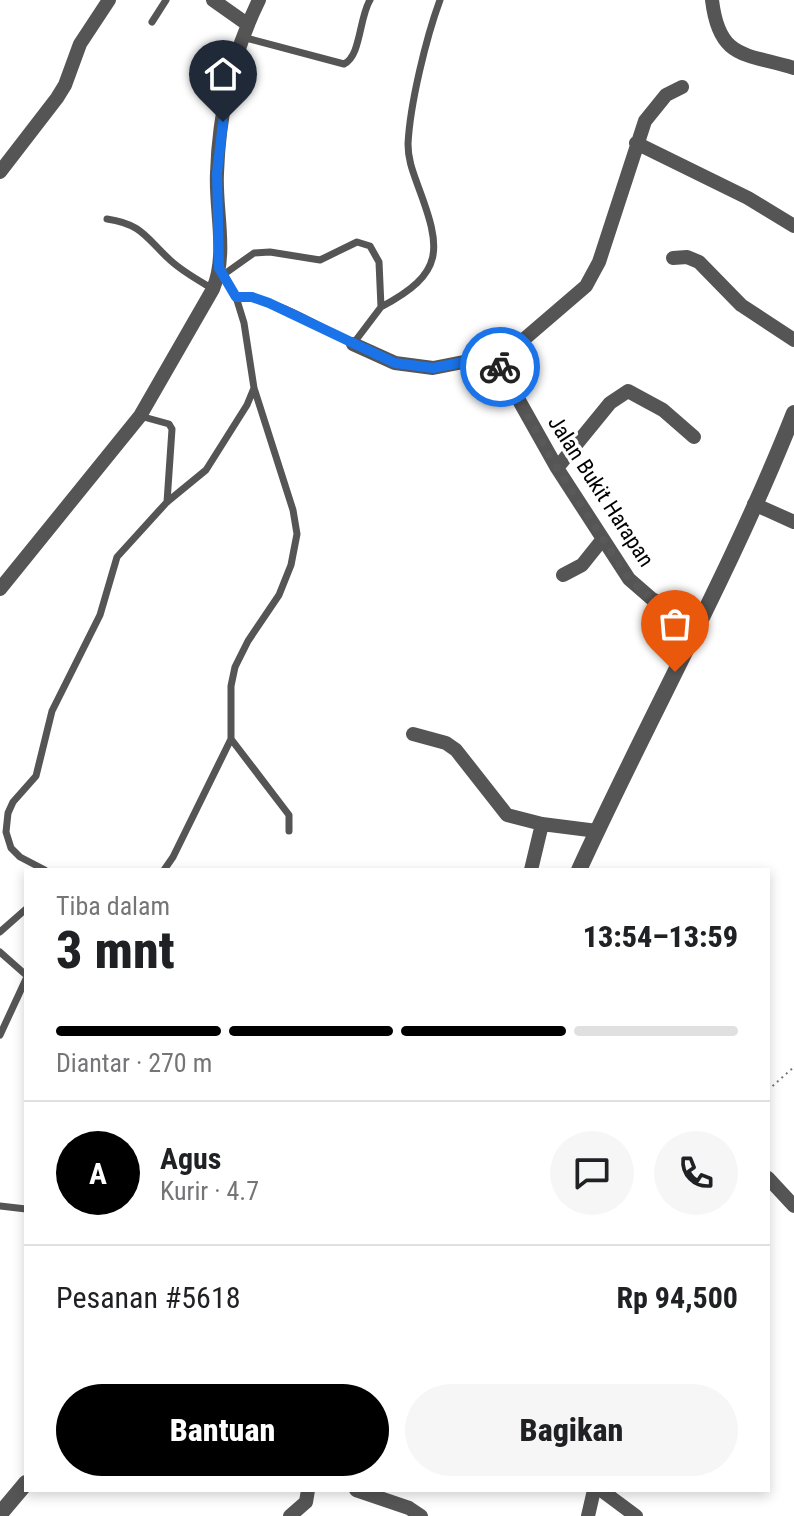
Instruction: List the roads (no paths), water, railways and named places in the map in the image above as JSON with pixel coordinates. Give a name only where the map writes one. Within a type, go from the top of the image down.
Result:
[{"type":"street","points":[[0,172],[57,98],[80,44],[109,0]]},
{"type":"street","points":[[213,0],[244,31]]},
{"type":"street","points":[[0,589],[140,416],[221,272],[218,161],[231,70],[244,31],[259,0]]},
{"type":"street","points":[[712,0],[717,30],[730,47],[794,68]]},
{"type":"street","points":[[353,344],[395,363],[433,368],[494,356],[522,341],[586,286],[599,262],[645,121],[666,95],[682,87]]},
{"type":"street","points":[[636,143],[748,198],[794,226]]},
{"type":"street","points":[[673,258],[687,257],[699,262],[741,305],[794,340]]},
{"type":"street","name":"Jalan Bukit Harapan","points":[[494,356],[557,468],[629,579],[641,591],[699,624]]},
{"type":"street","points":[[557,468],[610,403],[626,391],[651,402],[694,437]]},
{"type":"street","points":[[580,868],[699,624],[794,413]]},
{"type":"street","points":[[754,504],[794,522]]},
{"type":"street","points":[[563,575],[582,565],[602,540]]},
{"type":"street","points":[[413,734],[446,743],[456,750],[504,814],[542,824],[597,831]]},
{"type":"street","points":[[531,868],[542,824]]},
{"type":"street","points":[[770,1180],[794,1206]]},
{"type":"street","points":[[0,1514],[24,1485]]},
{"type":"street","points":[[290,1516],[306,1502],[308,1492]]},
{"type":"street","points":[[362,1492],[409,1508],[421,1516]]},
{"type":"street","points":[[588,1516],[594,1492]]},
{"type":"street","points":[[604,1492],[636,1516]]},
{"type":"lane","points":[[152,22],[166,0]]},
{"type":"lane","points":[[244,31],[344,64],[355,53],[362,14],[370,0]]},
{"type":"lane","points":[[236,297],[252,297],[269,303],[353,344],[381,307],[418,284],[425,276],[433,259],[433,242],[410,163],[408,143],[427,40],[440,0]]},
{"type":"lane","points":[[107,219],[139,228],[179,267],[213,289]]},
{"type":"lane","points":[[165,868],[231,739],[231,686],[235,667],[248,641],[279,595],[291,565],[297,534],[293,510],[254,388],[244,323],[236,297],[221,272],[254,253],[270,252],[320,260],[351,243],[362,242],[370,246],[377,257],[382,286],[381,307]]},
{"type":"lane","points":[[41,868],[20,857],[11,848],[6,832],[9,808],[36,776],[52,711],[100,615],[117,557],[167,502],[212,462],[254,388]]},
{"type":"lane","points":[[140,416],[169,424],[172,429],[167,502]]},
{"type":"lane","points":[[231,739],[286,810],[290,818],[289,831]]},
{"type":"lane","points":[[0,932],[24,911]]},
{"type":"lane","points":[[0,952],[24,975]]},
{"type":"lane","points":[[0,1035],[24,981]]},
{"type":"lane","points":[[0,1206],[24,1209]]}]
